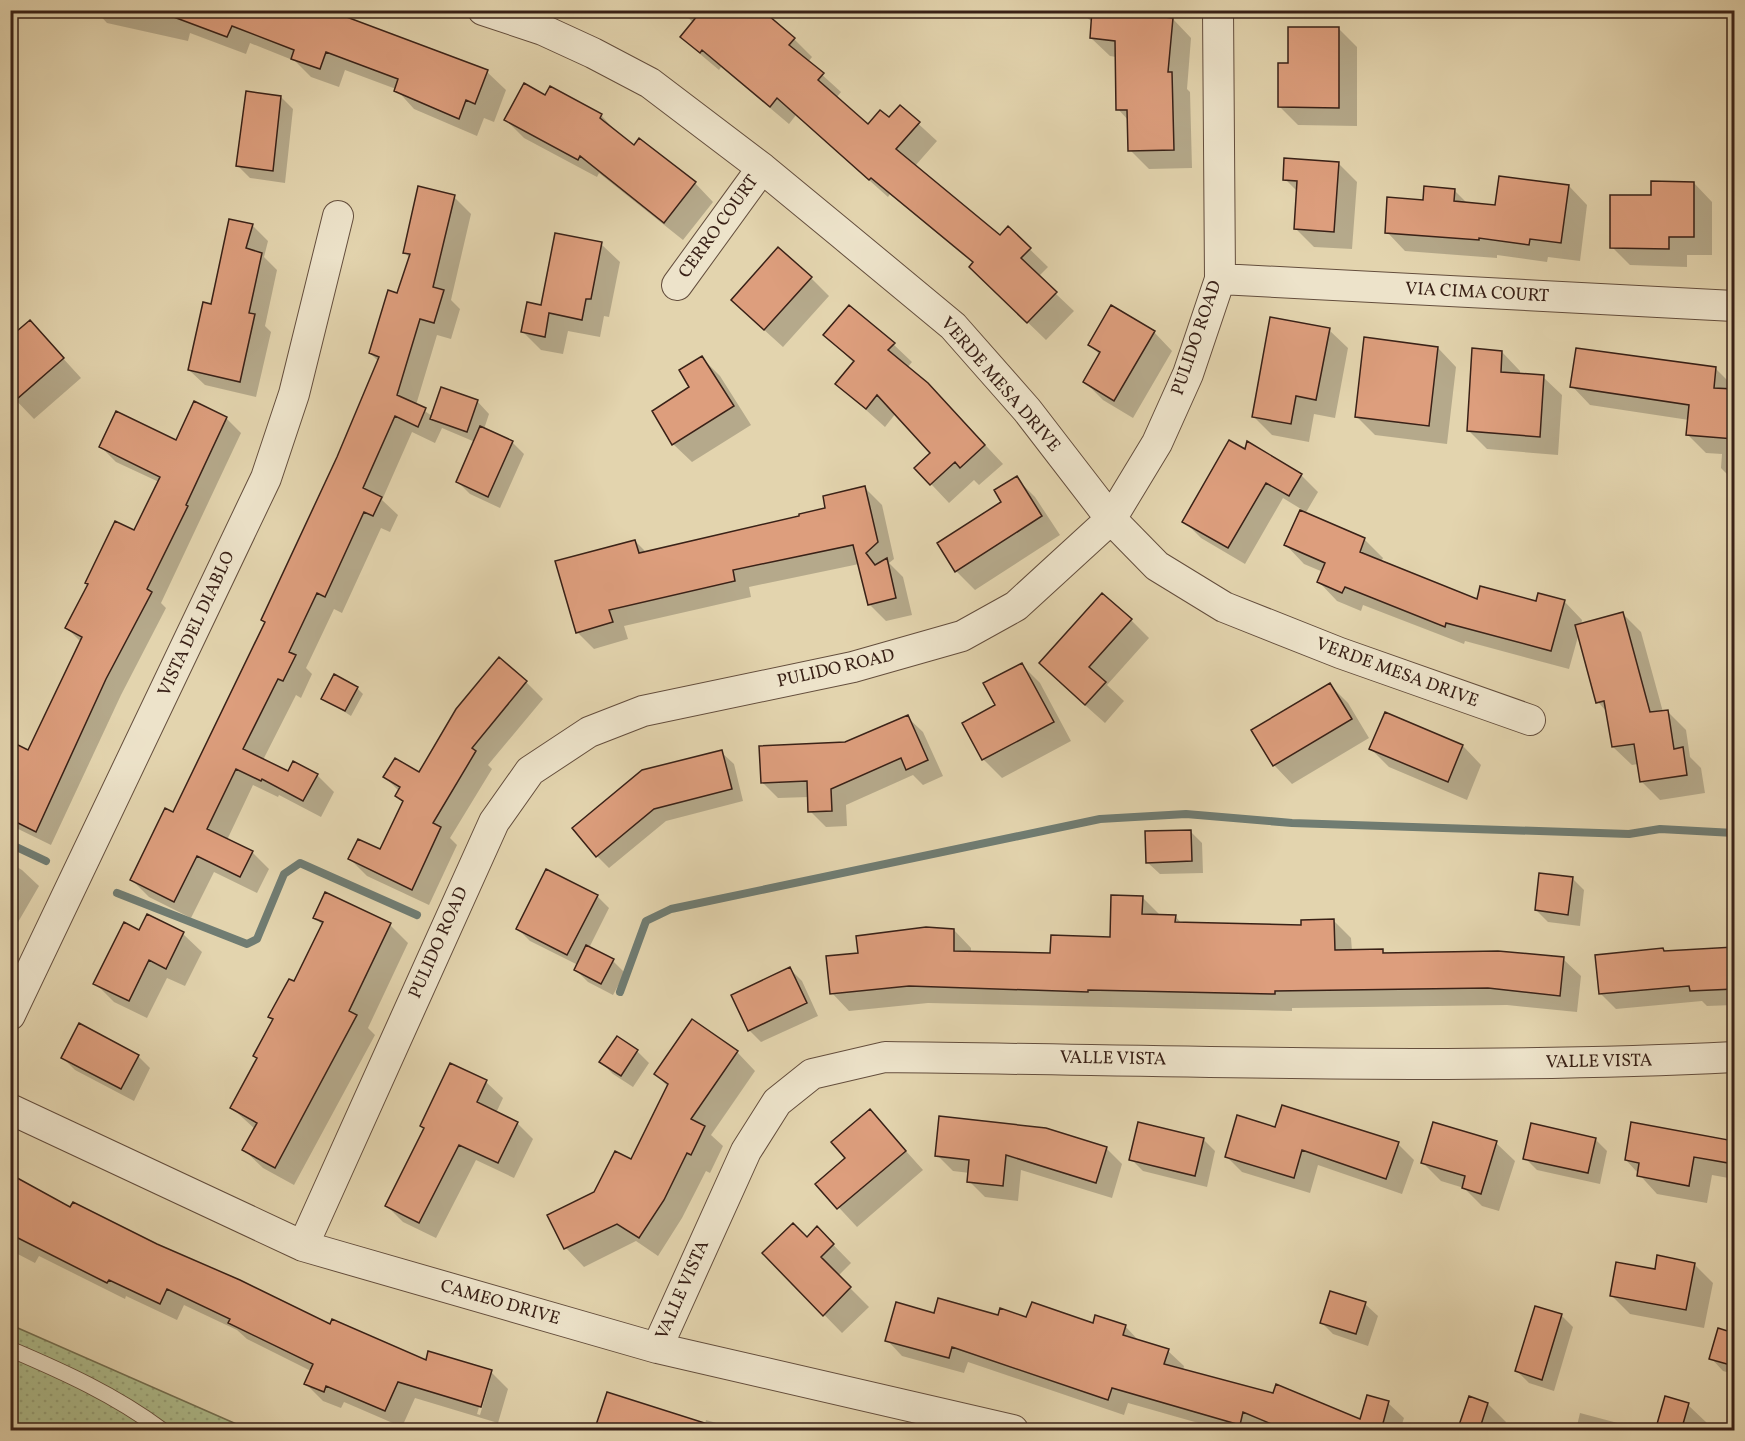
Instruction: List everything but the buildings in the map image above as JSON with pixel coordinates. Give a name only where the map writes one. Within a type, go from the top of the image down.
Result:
[{"type":"street","name":"VERDE MESA DRIVE","points":[[483,10],[553,35],[650,83],[762,168],[953,326],[1027,410],[1111,519],[1157,566],[1224,607],[1340,653],[1530,720]]},
{"type":"street","name":"PULIDO ROAD","points":[[303,1246],[494,822],[530,771],[589,732],[643,711],[853,667],[962,636],[1016,606],[1111,519],[1157,443],[1188,374],[1220,279],[1218,10]]},
{"type":"street","name":"CERRO COURT","points":[[677,285],[762,168]]},
{"type":"street","name":"VISTA DEL DIABLO","points":[[10,1015],[266,478],[294,394],[338,216]]},
{"type":"street","name":"VIA CIMA COURT","points":[[1220,279],[1734,306]]},
{"type":"street","name":"VALLE VISTA","points":[[657,1348],[746,1151],[777,1102],[812,1074],[831,1068],[885,1057],[1406,1062],[1639,1062],[1734,1057]]},
{"type":"street","name":"CAMEO DRIVE","points":[[10,1109],[303,1246],[657,1348],[1013,1431]]},
{"type":"lane","points":[[10,1348],[93,1385],[137,1411],[162,1431]]},
{"type":"green space","points":[[11,1325],[250,1430],[11,1430]]},
{"type":"waterway","points":[[620,992],[646,921],[671,909],[1100,819],[1186,814],[1292,823],[1629,834],[1660,829],[1734,833]]},
{"type":"waterway","points":[[10,844],[46,861]]},
{"type":"waterway","points":[[117,893],[247,944],[257,939],[284,874],[300,863],[417,915]]}]
